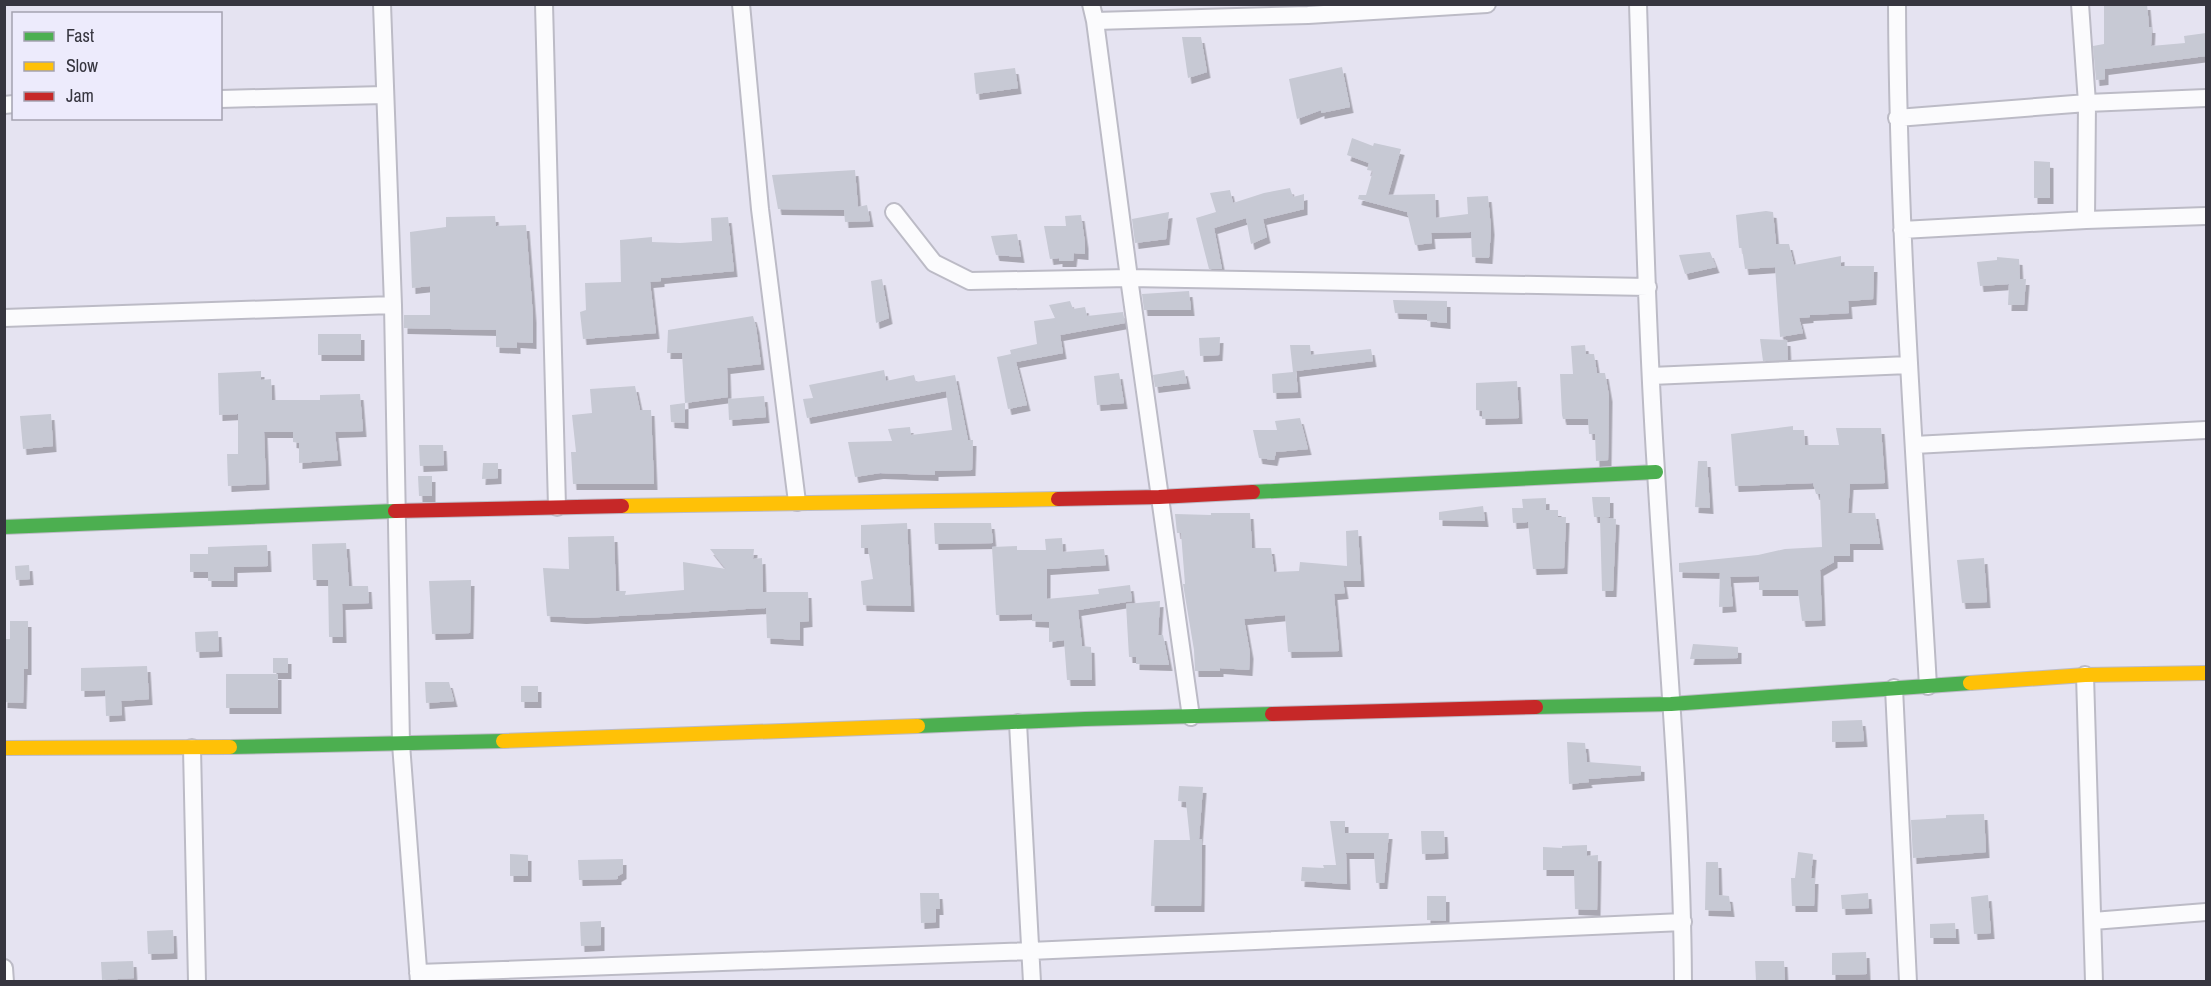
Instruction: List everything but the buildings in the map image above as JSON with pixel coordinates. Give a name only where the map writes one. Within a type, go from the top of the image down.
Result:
[{"type":"street","points":[[382,4],[393,305],[401,744],[418,977],[1683,922]]},
{"type":"street","points":[[544,4],[558,507]]},
{"type":"street","points":[[741,4],[760,209],[797,502]]},
{"type":"street","points":[[1191,717],[1093,13],[1308,15],[1487,4]]},
{"type":"street","points":[[1638,4],[1650,376],[1683,922],[1683,981]]},
{"type":"street","points":[[1897,4],[1897,118],[1902,230],[1928,686]]},
{"type":"street","points":[[2080,4],[2087,103],[2086,220]]},
{"type":"street","points":[[222,99],[384,95]]},
{"type":"street","points":[[1897,118],[2087,103],[2206,98]]},
{"type":"street","points":[[894,212],[934,263],[970,281],[1129,278],[1648,287]]},
{"type":"street","points":[[1902,230],[2206,216]]},
{"type":"street","points":[[4,318],[393,305]]},
{"type":"street","points":[[1650,376],[1909,365]]},
{"type":"street","points":[[1914,445],[2206,430]]},
{"type":"street","points":[[4,528],[398,511],[1159,497],[1656,472]]},
{"type":"street","points":[[4,748],[192,748],[401,744],[1085,719],[1671,704],[2085,675],[2206,673]]},
{"type":"street","points":[[2085,675],[2094,981]]},
{"type":"street","points":[[1894,688],[1908,981]]},
{"type":"street","points":[[1018,723],[1032,981]]},
{"type":"street","points":[[192,748],[197,981]]},
{"type":"street","points":[[2093,921],[2206,912]]},
{"type":"street","points":[[4,968],[5,981]]},
{"type":"traffic: fast","points":[[1253,492],[1656,472]]},
{"type":"traffic: fast","points":[[4,527],[395,511]]},
{"type":"traffic: fast","points":[[1536,707],[1671,704],[1970,683]]},
{"type":"traffic: fast","points":[[918,726],[1272,714]]},
{"type":"traffic: fast","points":[[230,747],[503,741]]},
{"type":"traffic: slow","points":[[622,506],[1058,499]]},
{"type":"traffic: slow","points":[[1970,683],[2085,675],[2206,673]]},
{"type":"traffic: slow","points":[[503,741],[918,726]]},
{"type":"traffic: slow","points":[[4,748],[230,747]]},
{"type":"traffic: jam","points":[[1058,499],[1253,492]]},
{"type":"traffic: jam","points":[[395,511],[622,506]]},
{"type":"traffic: jam","points":[[1272,714],[1536,707]]}]
